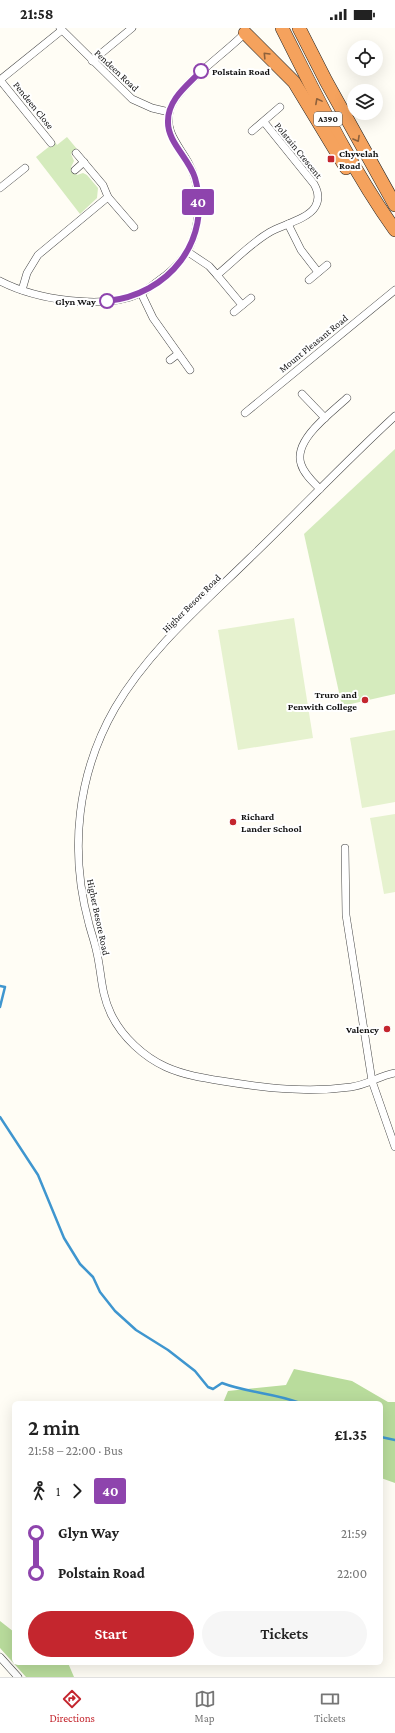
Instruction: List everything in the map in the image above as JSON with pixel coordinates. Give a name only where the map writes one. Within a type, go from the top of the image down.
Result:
[{"type":"highway","name":"A390","points":[[282,28],[329,120],[379,207],[395,230]]},
{"type":"highway","name":"A390","points":[[299,28],[326,81],[395,205]]},
{"type":"highway","points":[[245,33],[294,82],[342,162],[359,186],[379,207]]},
{"type":"street","points":[[92,61],[132,28]]},
{"type":"street","name":"Pendeen Road","points":[[61,29],[132,99],[152,108],[169,112]]},
{"type":"street","name":"Pendeen Close","points":[[51,143],[0,80],[61,29]]},
{"type":"street","points":[[0,281],[22,290],[82,302],[119,300],[141,293],[175,268],[188,252],[199,212],[195,177],[172,138],[169,128],[169,112],[180,93],[201,71],[245,33]]},
{"type":"street","name":"Polstain Crescent","points":[[252,131],[280,108]]},
{"type":"street","name":"Polstain Crescent","points":[[217,275],[269,233],[310,213],[317,201],[317,190],[314,184],[264,122]]},
{"type":"street","points":[[76,153],[103,185],[108,197],[134,226]]},
{"type":"street","points":[[75,170],[84,162]]},
{"type":"street","points":[[0,188],[25,168]]},
{"type":"street","points":[[22,290],[27,273],[38,255],[108,197]]},
{"type":"street","points":[[288,224],[301,250],[318,272]]},
{"type":"street","points":[[188,252],[209,266],[242,305]]},
{"type":"street","points":[[309,280],[327,265]]},
{"type":"street","name":"Mount Pleasant Road","points":[[245,413],[395,290]]},
{"type":"street","points":[[141,293],[153,318],[190,370]]},
{"type":"street","points":[[234,312],[251,298]]},
{"type":"street","points":[[170,360],[178,354]]},
{"type":"street","points":[[302,394],[325,418]]},
{"type":"street","points":[[320,489],[304,470],[301,464],[300,452],[304,441],[325,418],[347,398]]},
{"type":"street","name":"Higher Besore Road","points":[[395,416],[164,644],[136,676],[120,700],[98,744],[85,783],[80,811],[78,839],[80,882],[96,949],[100,980],[105,1000],[112,1015],[124,1034],[147,1056],[180,1073],[249,1086],[280,1089],[335,1088],[364,1084],[383,1075],[395,1073]]},
{"type":"street","points":[[345,848],[346,915],[372,1081],[395,1147]]},
{"type":"street","points":[[0,1657],[18,1677]]},
{"type":"green space","points":[[67,137],[77,149],[71,154],[74,161],[71,167],[77,175],[83,173],[87,175],[98,188],[97,198],[80,214],[36,157],[55,142],[57,145]]},
{"type":"green space","points":[[395,449],[395,694],[342,706],[304,534]]},
{"type":"green space","points":[[294,618],[313,738],[238,750],[218,630]]},
{"type":"green space","points":[[395,730],[395,802],[362,808],[350,738]]},
{"type":"green space","points":[[395,814],[395,892],[384,894],[370,818]]},
{"type":"green space","points":[[294,1369],[352,1381],[388,1402],[395,1402],[395,1483],[383,1479],[383,1401],[224,1401],[228,1391],[286,1385]]},
{"type":"green space","points":[[0,1621],[12,1630],[12,1661],[0,1648]]},
{"type":"green space","points":[[15,1665],[69,1665],[74,1677],[26,1677]]},
{"type":"waterway","points":[[0,986],[5,987],[0,1007]]},
{"type":"waterway","points":[[0,1117],[38,1175],[64,1238],[80,1264],[93,1277],[100,1292],[115,1311],[136,1330],[168,1350],[195,1371],[208,1387],[213,1389],[222,1383],[294,1401]]},
{"type":"waterway","points":[[383,1437],[395,1440]]},
{"type":"bus line","name":"40","points":[[107,301],[119,300],[141,293],[166,276],[182,261],[188,252],[195,233],[199,212],[195,177],[188,162],[172,138],[168,121],[171,106],[180,93],[201,71]]},
{"type":"place","name":"Polstain Road","points":[[201,71]]},
{"type":"place","name":"Chyvelah Road","points":[[331,159]]},
{"type":"place","name":"Glyn Way","points":[[107,301]]},
{"type":"place","name":"Truro and Penwith College","points":[[365,700]]},
{"type":"place","name":"Richard Lander School","points":[[233,822]]},
{"type":"place","name":"Valency","points":[[387,1029]]}]
